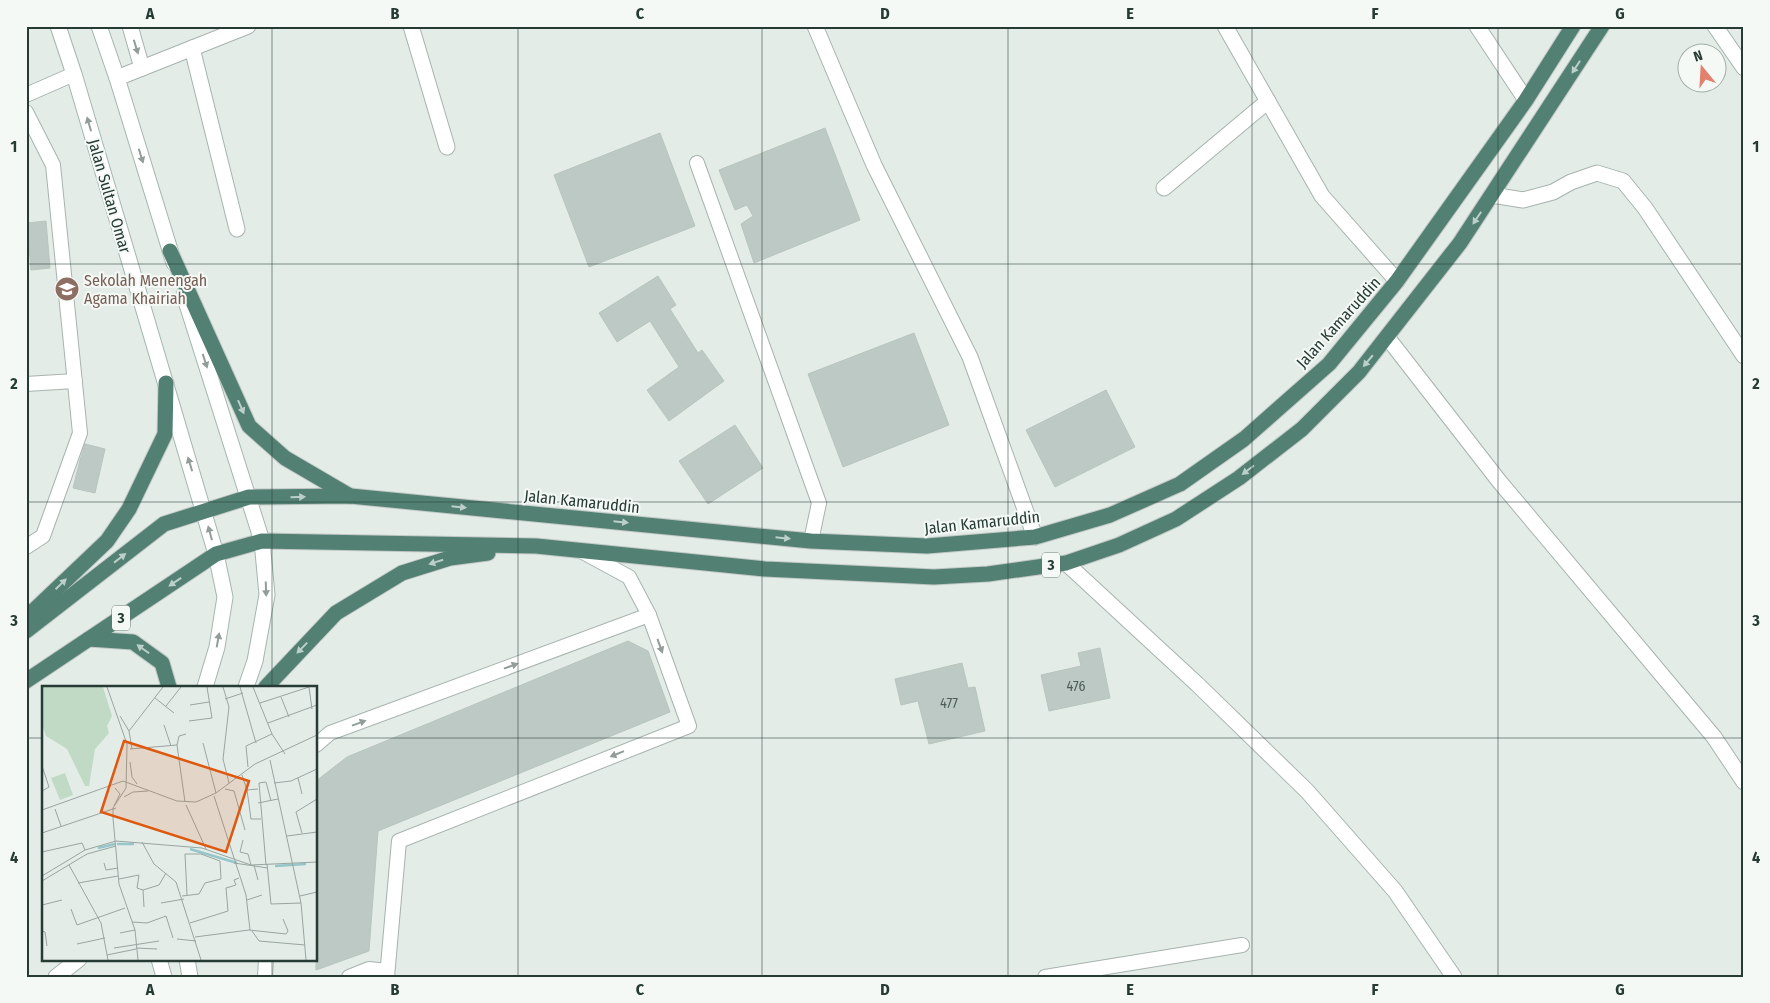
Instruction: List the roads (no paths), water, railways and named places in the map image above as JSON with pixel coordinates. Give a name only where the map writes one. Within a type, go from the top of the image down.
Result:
[{"type":"highway","name":"Jalan Kamaruddin","points":[[204,511],[249,497],[350,496],[812,541],[927,546],[1035,537],[1110,515],[1180,484],[1244,439],[1329,364],[1397,281],[1526,100],[1573,26]]},
{"type":"highway","name":"3","points":[[26,680],[216,554],[262,540],[536,546],[765,569],[934,577],[988,574],[1066,562],[1119,544],[1176,519],[1238,478],[1302,429],[1358,372],[1460,243],[1602,26]]},
{"type":"highway","points":[[170,250],[249,426],[285,458],[350,496]]},
{"type":"highway","points":[[26,618],[107,541],[129,509],[165,434],[166,383]]},
{"type":"highway","name":"3","points":[[26,631],[164,524],[204,511]]},
{"type":"highway","points":[[267,686],[336,613],[402,573],[450,558],[536,546]]},
{"type":"highway","points":[[89,639],[133,642],[162,663],[169,686]]},
{"type":"street","name":"Jalan Sultan Omar","points":[[58,26],[74,74],[216,554],[225,597],[217,647],[204,686]]},
{"type":"street","points":[[99,26],[262,540],[267,595],[255,661],[246,686]]},
{"type":"street","points":[[130,26],[142,68]]},
{"type":"street","points":[[117,78],[248,26]]},
{"type":"street","points":[[411,26],[447,147]]},
{"type":"street","points":[[816,26],[874,165],[970,358],[1035,537]]},
{"type":"street","points":[[1225,26],[1322,196],[1397,281]]},
{"type":"street","points":[[1477,26],[1526,100]]},
{"type":"street","points":[[1715,26],[1743,65]]},
{"type":"street","points":[[192,48],[237,229]]},
{"type":"street","points":[[1164,188],[1268,101]]},
{"type":"street","points":[[1492,195],[1523,200],[1554,192],[1571,182],[1597,173],[1623,180],[1645,208],[1744,356]]},
{"type":"street","points":[[1387,337],[1499,480],[1714,736],[1744,782]]},
{"type":"street","points":[[1066,562],[1197,684],[1307,791],[1395,891],[1454,977]]},
{"type":"street","points":[[56,977],[79,960]]},
{"type":"street","points":[[159,960],[164,977]]},
{"type":"street","points":[[187,960],[190,977]]},
{"type":"lane","points":[[26,95],[74,74]]},
{"type":"lane","points":[[26,112],[53,165],[80,433],[43,536],[26,547]]},
{"type":"lane","points":[[697,163],[819,503],[812,541]]},
{"type":"lane","points":[[26,384],[75,381]]},
{"type":"lane","points":[[349,977],[369,970],[387,974],[399,841],[689,726],[649,615],[629,577],[580,550]]},
{"type":"lane","points":[[318,743],[330,733],[649,615]]},
{"type":"lane","points":[[1045,977],[1242,945]]},
{"type":"lane","points":[[265,977],[266,960]]},
{"type":"place","name":"Sekolah Menengah Agama Khairiah","points":[[67,289]]}]
